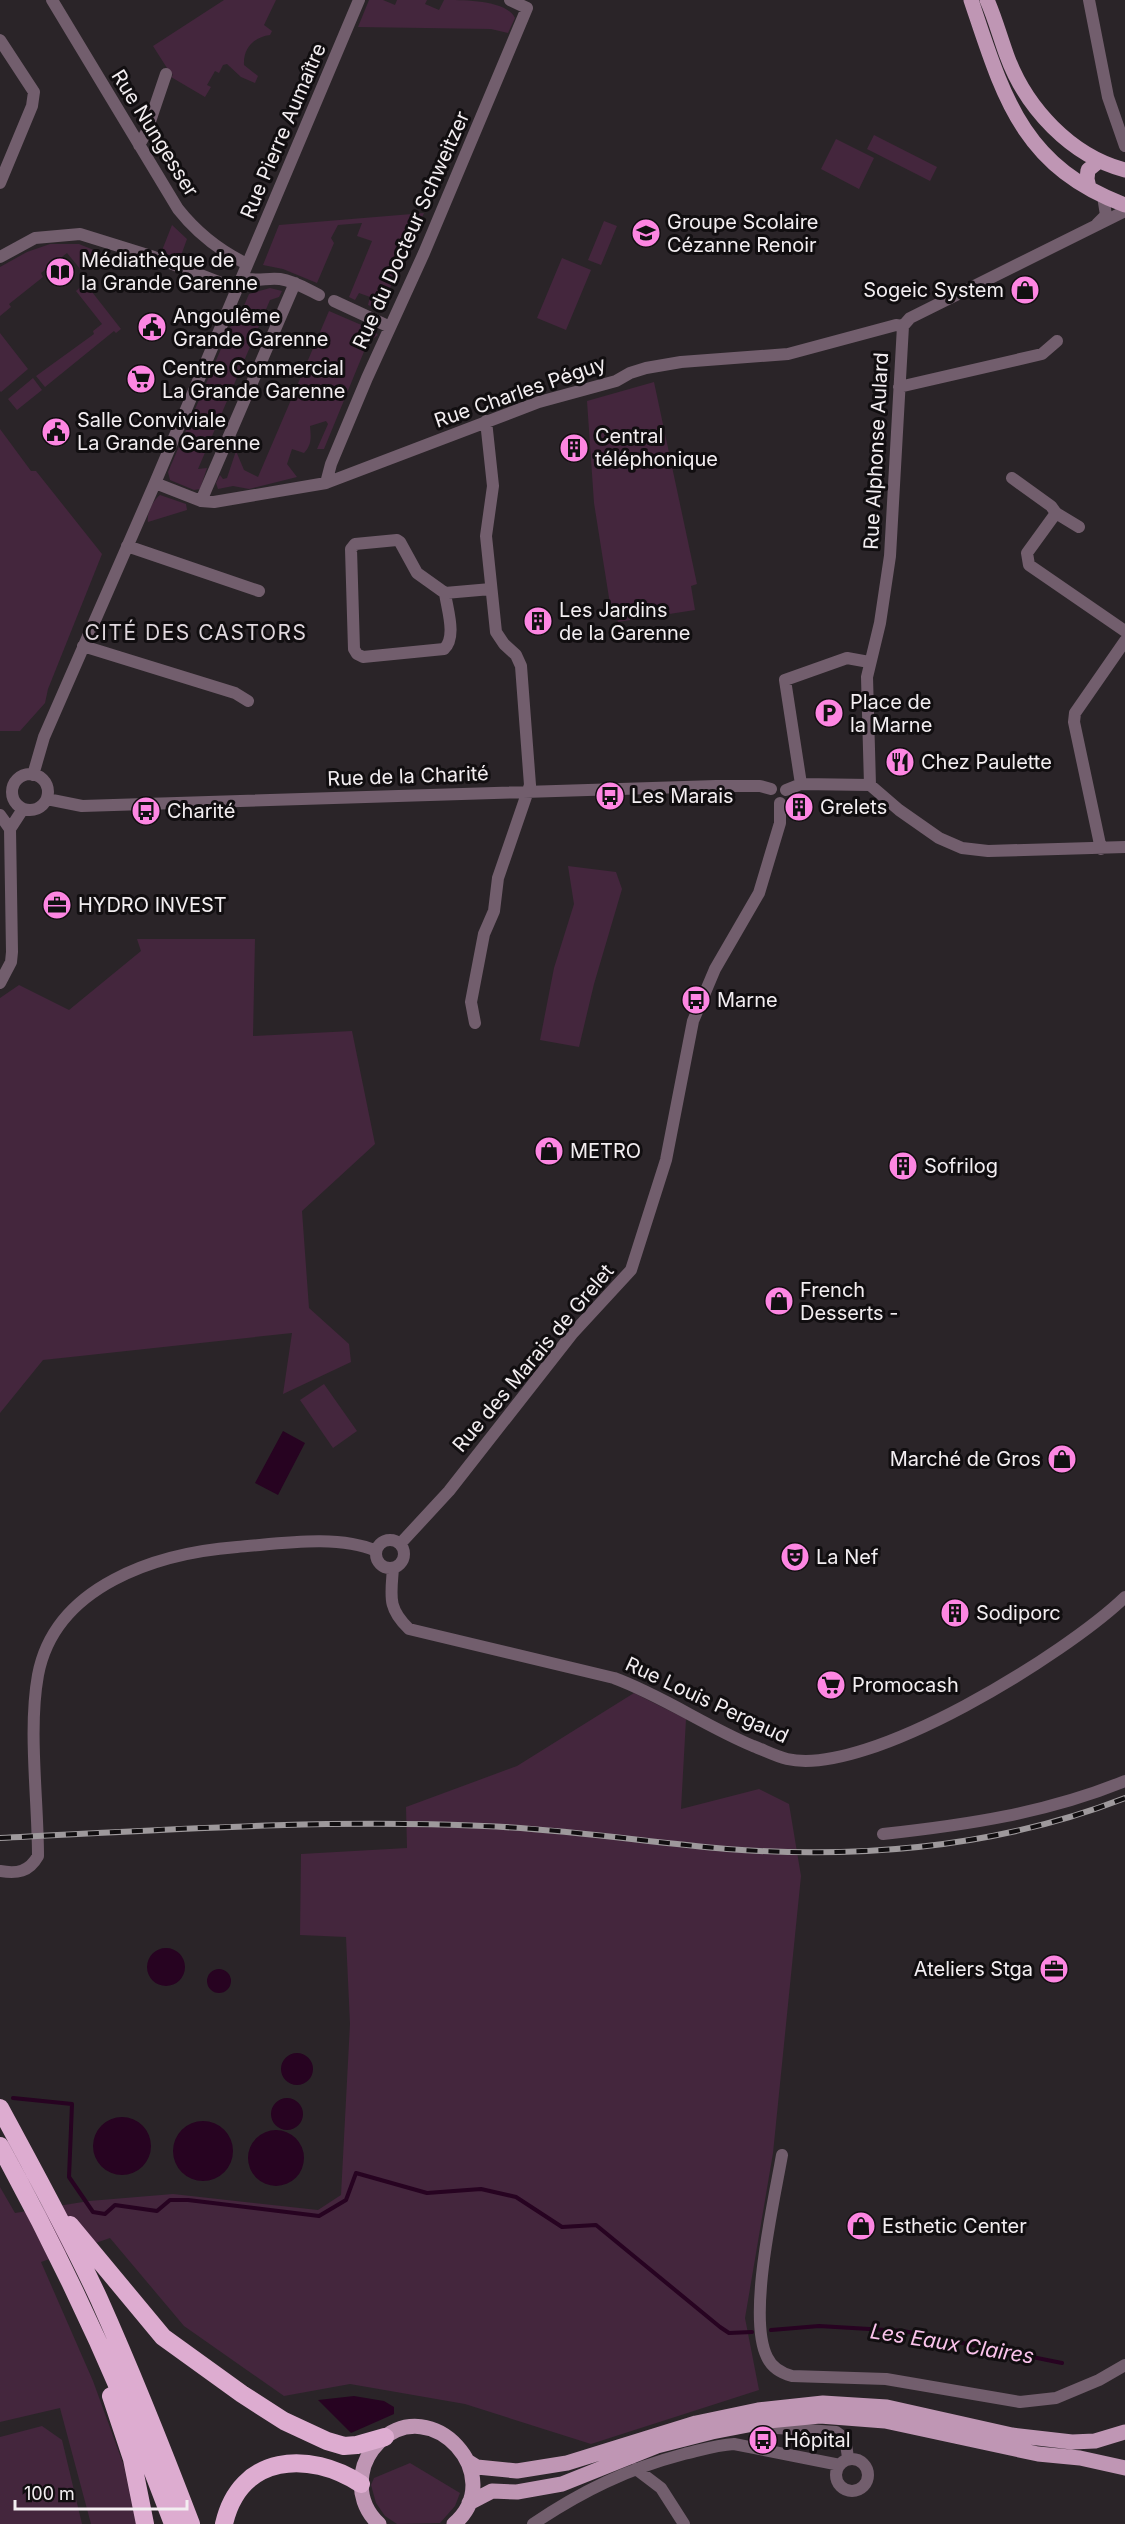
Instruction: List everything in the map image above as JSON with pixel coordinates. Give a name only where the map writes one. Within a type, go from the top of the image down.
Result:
[{"type":"highway","points":[[0,2108],[48,2197],[112,2328],[191,2524]]},
{"type":"highway","points":[[0,2146],[45,2230],[114,2376],[173,2524]]},
{"type":"highway","points":[[48,2197],[163,2337],[233,2388],[284,2421],[327,2441],[344,2446],[357,2445],[385,2437]]},
{"type":"highway","points":[[114,2376],[111,2396],[132,2459],[146,2524]]},
{"type":"highway","points":[[224,2524],[235,2496],[261,2471],[276,2464],[291,2463],[333,2470],[361,2484]]},
{"type":"main road","points":[[970,0],[995,74],[1013,113],[1028,136],[1071,177],[1102,196],[1125,205]]},
{"type":"main road","points":[[987,0],[1012,67],[1037,108],[1059,134],[1099,161],[1125,170]]},
{"type":"main road","points":[[994,0],[994,16]]},
{"type":"main road","points":[[1089,188],[1088,170],[1099,161]]},
{"type":"main road","points":[[380,2524],[367,2509],[361,2484],[363,2466],[371,2450],[385,2437],[408,2428],[433,2429],[454,2442],[469,2462],[477,2467],[518,2471],[567,2463],[696,2423],[758,2410],[823,2403],[887,2407],[1011,2435],[1072,2442],[1095,2441],[1125,2432]]},
{"type":"main road","points":[[469,2503],[492,2491],[517,2492],[562,2484],[657,2446],[737,2426],[820,2416],[885,2421],[1038,2454],[1080,2458],[1125,2468]]},
{"type":"main road","points":[[456,2523],[469,2503],[472,2489],[469,2462]]},
{"type":"street","name":"Rue Nungesser","points":[[52,0],[178,209],[216,246],[247,264]]},
{"type":"street","name":"Rue Pierre Aumaître","points":[[33,775],[44,737],[155,483],[359,0]]},
{"type":"street","name":"Rue du Docteur Schweitzer","points":[[326,483],[331,464],[424,253],[527,8],[512,0]]},
{"type":"street","points":[[1089,0],[1108,97],[1125,146]]},
{"type":"street","points":[[0,40],[34,92],[32,106],[0,183]]},
{"type":"street","points":[[139,145],[146,133],[166,74]]},
{"type":"street","name":"Rue Alphonse Aulard","points":[[1089,230],[1106,215],[1102,196]]},
{"type":"street","name":"Rue Alphonse Aulard","points":[[870,785],[867,677],[880,623],[890,555],[903,326],[910,318],[974,284],[1125,211]]},
{"type":"street","points":[[0,257],[36,238],[80,234],[154,257],[237,289]]},
{"type":"street","points":[[242,277],[255,280],[278,278],[295,283],[319,295]]},
{"type":"street","points":[[201,501],[295,283]]},
{"type":"street","points":[[333,301],[390,327]]},
{"type":"street","name":"Rue Charles Péguy","points":[[155,483],[201,501],[229,501],[326,483],[538,402],[616,381],[630,373],[653,366],[788,354],[903,326]]},
{"type":"street","points":[[899,387],[1042,354],[1057,341]]},
{"type":"street","points":[[474,1023],[471,1002],[484,934],[494,911],[498,878],[528,792],[529,773],[521,666],[516,655],[504,644],[496,632],[486,536],[493,486],[486,421]]},
{"type":"street","points":[[1012,478],[1051,506],[1056,513],[1079,527]]},
{"type":"street","points":[[1056,513],[1028,553],[1029,565],[1125,631]]},
{"type":"street","points":[[445,593],[451,635],[449,645],[444,650],[363,657],[357,654],[354,649],[350,578],[351,549],[355,544],[397,540],[421,578],[445,593],[491,589]]},
{"type":"street","points":[[127,546],[259,591]]},
{"type":"street","points":[[1101,849],[1074,722],[1075,713],[1125,641]]},
{"type":"street","points":[[83,646],[235,693],[248,700]]},
{"type":"street","points":[[801,784],[785,680],[847,658],[869,662]]},
{"type":"street","points":[[33,775],[45,783],[47,799],[34,810],[23,809],[13,797],[15,782],[23,776],[33,775]]},
{"type":"street","points":[[786,790],[801,784],[870,785],[899,810],[931,832],[962,848],[988,851],[1125,847]]},
{"type":"street","name":"Rue de la Charité","points":[[47,799],[82,806],[716,786],[760,786],[771,789]]},
{"type":"street","points":[[779,786],[786,790],[787,798],[780,804],[772,801],[771,789],[779,786]]},
{"type":"street","points":[[0,803],[13,797]]},
{"type":"street","name":"Rue des Marais de Grelet","points":[[400,1544],[449,1491],[572,1334],[631,1270],[666,1160],[693,1021],[716,969],[759,893],[780,823],[780,804]]},
{"type":"street","points":[[0,983],[11,962],[12,952],[10,829],[23,809]]},
{"type":"street","points":[[0,815],[10,829]]},
{"type":"street","points":[[0,1871],[22,1871],[32,1866],[38,1856],[34,1720],[39,1672],[51,1641],[67,1618],[90,1594],[112,1580],[142,1566],[208,1549],[342,1542],[367,1546],[376,1551],[380,1564],[393,1568],[400,1564],[404,1556],[400,1544],[394,1541],[386,1540],[376,1551]]},
{"type":"street","name":"Rue Louis Pergaud","points":[[393,1568],[391,1599],[393,1610],[409,1629],[614,1678],[643,1689],[718,1731],[787,1759],[806,1761],[842,1757],[876,1746],[951,1713],[1054,1652],[1125,1597]]},
{"type":"street","points":[[883,1834],[1003,1818],[1034,1811],[1125,1781]]},
{"type":"street","points":[[782,2155],[766,2247],[760,2298],[763,2345],[767,2357],[782,2373],[792,2376],[885,2379],[1020,2403],[1056,2398],[1099,2380],[1125,2365]]},
{"type":"street","points":[[1110,2373],[1125,2373]]},
{"type":"street","points":[[533,2524],[590,2488],[636,2469],[717,2446],[734,2444],[844,2462],[846,2443],[836,2432],[737,2426]]},
{"type":"street","points":[[636,2469],[661,2488],[684,2524]]},
{"type":"shaded area","points":[[224,0],[276,0],[264,25],[272,31],[270,35],[254,41],[245,53],[244,65],[258,76],[255,83],[241,77],[227,64],[223,65],[219,73],[215,71],[207,85],[211,87],[205,97],[171,77],[173,75],[153,46]]},
{"type":"shaded area","points":[[369,0],[383,0],[395,5],[397,0],[427,0],[425,4],[439,10],[444,0],[484,2],[503,8],[515,18],[508,33],[491,29],[358,27]]},
{"type":"shaded area","points":[[874,135],[937,167],[930,181],[867,149]]},
{"type":"shaded area","points":[[836,139],[874,158],[859,189],[821,169]]},
{"type":"shaded area","points":[[424,213],[380,310],[368,305],[370,297],[359,293],[355,300],[349,297],[372,241],[357,236],[362,223],[338,225],[331,238],[334,243],[317,283],[283,269],[263,265],[279,225]]},
{"type":"shaded area","points":[[604,221],[617,226],[601,265],[588,260]]},
{"type":"shaded area","points":[[172,225],[187,239],[179,261],[161,253]]},
{"type":"shaded area","points":[[50,244],[79,244],[101,253],[81,270],[67,253],[41,273],[43,277],[9,304],[11,307],[0,316],[0,267],[27,252]]},
{"type":"shaded area","points":[[562,258],[591,270],[566,330],[537,318]]},
{"type":"shaded area","points":[[85,283],[121,329],[116,333],[114,331],[45,387],[36,376],[94,334],[93,331],[102,324],[76,291]]},
{"type":"shaded area","points":[[270,288],[282,291],[279,297],[270,300],[198,469],[207,468],[200,489],[194,490],[170,480],[168,472],[236,314],[240,315],[249,294]]},
{"type":"shaded area","points":[[329,311],[373,330],[378,335],[374,338],[370,337],[324,449],[317,449],[328,424],[326,421],[310,426],[310,444],[304,453],[292,449],[287,464],[297,477],[249,489],[233,486],[218,489],[216,483],[220,475],[223,479],[227,478],[236,451],[244,470],[258,477]]},
{"type":"shaded area","points":[[0,333],[28,369],[1,392],[0,391]]},
{"type":"shaded area","points":[[33,378],[42,390],[17,410],[8,399]]},
{"type":"shaded area","points":[[654,382],[697,584],[691,586],[695,610],[618,622],[614,604],[610,604],[594,503],[587,401]]},
{"type":"shaded area","points":[[0,429],[31,471],[36,471],[102,554],[48,689],[45,703],[20,731],[0,731]]},
{"type":"shaded area","points":[[160,495],[186,504],[187,510],[148,522],[151,508]]},
{"type":"shaded area","points":[[568,866],[616,872],[622,889],[594,984],[579,1047],[540,1040],[554,968],[574,904]]},
{"type":"shaded area","points":[[137,939],[255,939],[253,1036],[352,1031],[375,1144],[302,1211],[309,1308],[349,1344],[351,1362],[283,1394],[292,1333],[43,1360],[0,1413],[0,998],[19,985],[69,1010],[141,951]]},
{"type":"shaded area","points":[[324,1384],[357,1431],[333,1448],[300,1400]]},
{"type":"shaded area","points":[[283,1431],[305,1443],[278,1495],[255,1483]]},
{"type":"shaded area","points":[[634,1693],[686,1719],[681,1809],[759,1789],[789,1804],[801,1876],[773,2153],[745,2318],[759,2390],[591,2444],[465,2404],[350,2384],[284,2396],[184,2326],[110,2238],[41,2262],[93,2381],[124,2466],[136,2524],[91,2524],[60,2408],[0,2422],[0,2187],[15,2213],[89,2201],[173,2194],[318,2210],[341,2195],[350,2024],[346,1937],[300,1935],[301,1854],[407,1848],[406,1807],[517,1766]]},
{"type":"shaded area","points":[[166,1948],[173,1949],[179,1954],[184,1960],[184,1974],[179,1980],[173,1985],[166,1986],[159,1985],[153,1980],[148,1974],[147,1967],[148,1960],[153,1954],[159,1949]]},
{"type":"shaded area","points":[[219,1969],[228,1972],[231,1981],[228,1990],[219,1993],[210,1990],[207,1981],[210,1972]]},
{"type":"shaded area","points":[[297,2053],[308,2058],[313,2069],[308,2080],[297,2085],[286,2080],[281,2069],[286,2058]]},
{"type":"shaded area","points":[[287,2098],[298,2103],[303,2114],[298,2125],[287,2130],[276,2125],[271,2114],[276,2103]]},
{"type":"shaded area","points":[[122,2117],[138,2122],[146,2130],[151,2146],[146,2162],[138,2170],[122,2175],[106,2170],[98,2162],[93,2146],[98,2130],[106,2122]]},
{"type":"shaded area","points":[[197,2121],[209,2121],[220,2126],[228,2134],[233,2151],[231,2163],[220,2176],[209,2181],[197,2181],[186,2176],[178,2168],[173,2157],[173,2145],[178,2134],[186,2126]]},
{"type":"shaded area","points":[[276,2130],[291,2135],[299,2143],[304,2158],[299,2173],[291,2181],[276,2186],[261,2181],[253,2173],[248,2158],[253,2143],[261,2135]]},
{"type":"shaded area","points":[[354,2396],[384,2401],[394,2407],[394,2414],[351,2433],[318,2400]]},
{"type":"shaded area","points":[[42,2426],[62,2440],[82,2524],[0,2524],[0,2437]]},
{"type":"shaded area","points":[[410,2463],[460,2493],[455,2506],[440,2523],[397,2524],[385,2516],[376,2503],[371,2485],[374,2478]]},
{"type":"waterway","name":"Les Eaux Claires","points":[[13,2098],[72,2104],[69,2177],[93,2212],[105,2214],[115,2205],[157,2211],[170,2200],[188,2200],[319,2216],[346,2200],[356,2173],[427,2193],[481,2189],[516,2197],[562,2227],[596,2225],[720,2327],[729,2333],[752,2332]]},
{"type":"waterway","name":"Les Eaux Claires","points":[[771,2330],[819,2326],[903,2331],[1062,2363]]},
{"type":"railway","points":[[0,1838],[242,1826],[424,1824],[545,1830],[727,1849],[828,1852],[929,1846],[979,1838],[1077,1815],[1125,1798]]},
{"type":"place","name":"Groupe Scolaire Cézanne Renoir","points":[[646,233]]},
{"type":"place","name":"Médiathèque de la Grande Garenne","points":[[60,272]]},
{"type":"place","name":"Sogeic System","points":[[1025,290]]},
{"type":"place","name":"Angoulême Grande Garenne","points":[[152,327]]},
{"type":"place","name":"Centre Commercial La Grande Garenne","points":[[141,379]]},
{"type":"place","name":"Salle Conviviale La Grande Garenne","points":[[56,432]]},
{"type":"place","name":"Central téléphonique","points":[[574,448]]},
{"type":"place","name":"Les Jardins de la Garenne","points":[[538,621]]},
{"type":"place","name":"Place de la Marne","points":[[829,713]]},
{"type":"place","name":"Chez Paulette","points":[[900,762]]},
{"type":"place","name":"Les Marais","points":[[610,796]]},
{"type":"place","name":"Grelets","points":[[799,807]]},
{"type":"place","name":"Charité","points":[[146,811]]},
{"type":"place","name":"HYDRO INVEST","points":[[57,905]]},
{"type":"place","name":"Marne","points":[[696,1000]]},
{"type":"place","name":"METRO","points":[[549,1151]]},
{"type":"place","name":"Sofrilog","points":[[903,1166]]},
{"type":"place","name":"French Desserts -","points":[[779,1301]]},
{"type":"place","name":"Marché de Gros","points":[[1062,1459]]},
{"type":"place","name":"La Nef","points":[[795,1557]]},
{"type":"place","name":"Sodiporc","points":[[955,1613]]},
{"type":"place","name":"Promocash","points":[[831,1685]]},
{"type":"place","name":"Ateliers Stga","points":[[1054,1969]]},
{"type":"place","name":"Esthetic Center","points":[[861,2226]]},
{"type":"place","name":"Hôpital","points":[[763,2440]]},
{"type":"district","name":"CITÉ DES CASTORS","points":[[196,633]]}]
